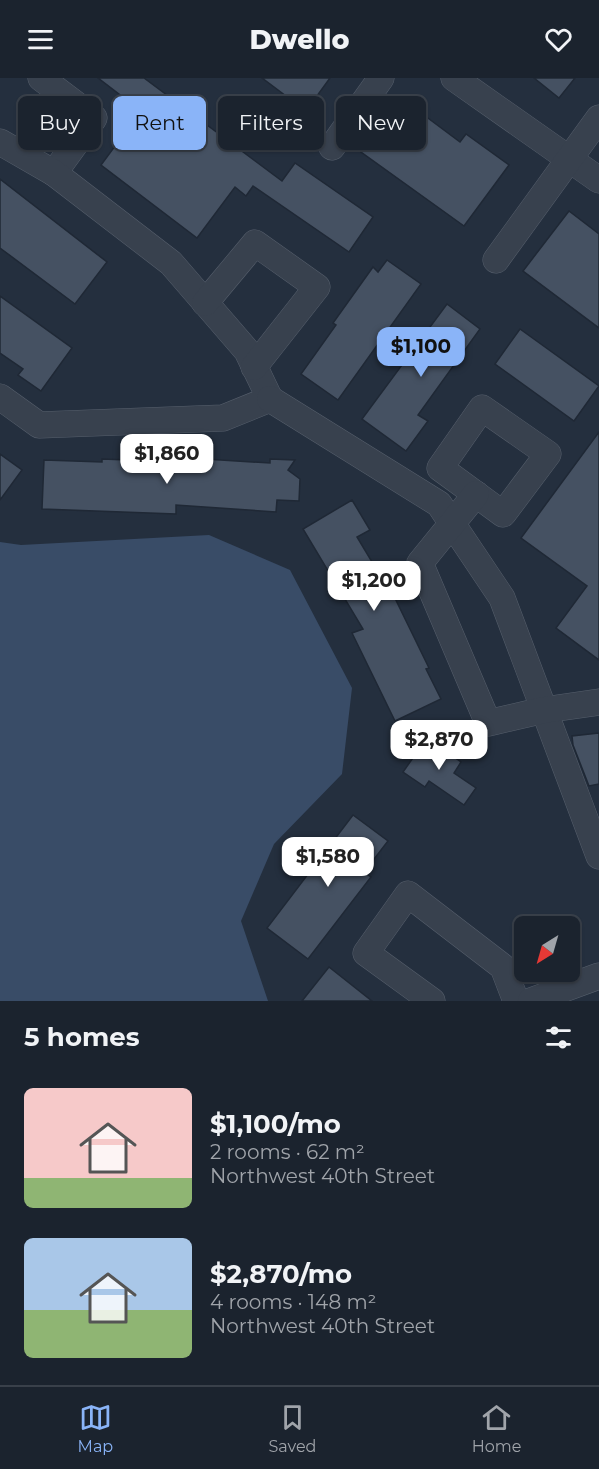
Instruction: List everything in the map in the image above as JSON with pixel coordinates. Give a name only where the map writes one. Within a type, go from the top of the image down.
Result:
[{"type":"street","points":[[41,78],[94,118],[54,173]]},
{"type":"street","points":[[332,147],[381,78]]},
{"type":"street","points":[[454,78],[599,180]]},
{"type":"street","points":[[496,260],[599,118]]},
{"type":"street","points":[[0,142],[54,173],[171,263],[247,351],[270,399],[440,504],[502,598],[599,856]]},
{"type":"street","points":[[205,303],[255,243],[317,287],[254,367]]},
{"type":"street","points":[[0,397],[39,425],[223,418],[270,399]]},
{"type":"street","points":[[476,494],[420,563],[488,723],[544,710],[599,702]]},
{"type":"street","points":[[432,1001],[366,953],[408,894],[503,967],[516,1001]]},
{"type":"street","points":[[531,1001],[599,976]]},
{"type":"water","points":[[209,535],[290,570],[352,688],[342,774],[274,844],[241,921],[268,1001],[0,1001],[0,542],[21,545]]},
{"type":"building","points":[[98,78],[144,78],[168,96],[121,96]]},
{"type":"building","points":[[262,78],[330,78],[317,96],[286,96]]},
{"type":"building","points":[[534,78],[575,78],[559,98]]},
{"type":"building","points":[[426,117],[460,142],[466,134],[509,165],[464,226],[361,152],[362,150],[426,150]]},
{"type":"building","points":[[206,124],[218,133],[218,150],[240,150],[282,181],[295,163],[373,217],[349,252],[253,186],[246,196],[235,187],[197,238],[101,165],[113,149],[206,150]]},
{"type":"building","points":[[0,179],[107,262],[75,304],[0,248]]},
{"type":"building","points":[[569,211],[599,234],[599,328],[523,271]]},
{"type":"building","points":[[387,260],[421,284],[338,400],[301,374],[336,325],[333,323],[373,267],[378,272]]},
{"type":"building","points":[[0,296],[72,348],[41,391],[18,375],[23,369],[0,353]]},
{"type":"building","points":[[447,304],[480,329],[418,415],[428,421],[406,451],[362,419]]},
{"type":"building","points":[[520,329],[599,386],[574,421],[495,364]]},
{"type":"building","points":[[599,432],[599,660],[556,628],[587,586],[521,538]]},
{"type":"building","points":[[0,454],[22,470],[0,500]]},
{"type":"building","points":[[102,459],[205,463],[205,459],[270,463],[270,459],[295,460],[288,470],[300,479],[299,501],[277,500],[276,512],[176,505],[176,514],[42,509],[44,460],[102,462]]},
{"type":"building","points":[[352,500],[370,530],[357,537],[378,572],[386,567],[397,586],[391,590],[429,668],[426,669],[441,699],[395,721],[352,633],[363,629],[303,529]]},
{"type":"building","points":[[599,733],[599,784],[589,786],[573,745],[572,736]]},
{"type":"building","points":[[427,738],[461,762],[454,773],[476,788],[464,805],[429,781],[425,787],[403,772]]},
{"type":"building","points":[[353,815],[388,841],[364,872],[371,877],[308,959],[267,928]]},
{"type":"building","points":[[329,967],[372,1001],[302,1001]]}]
